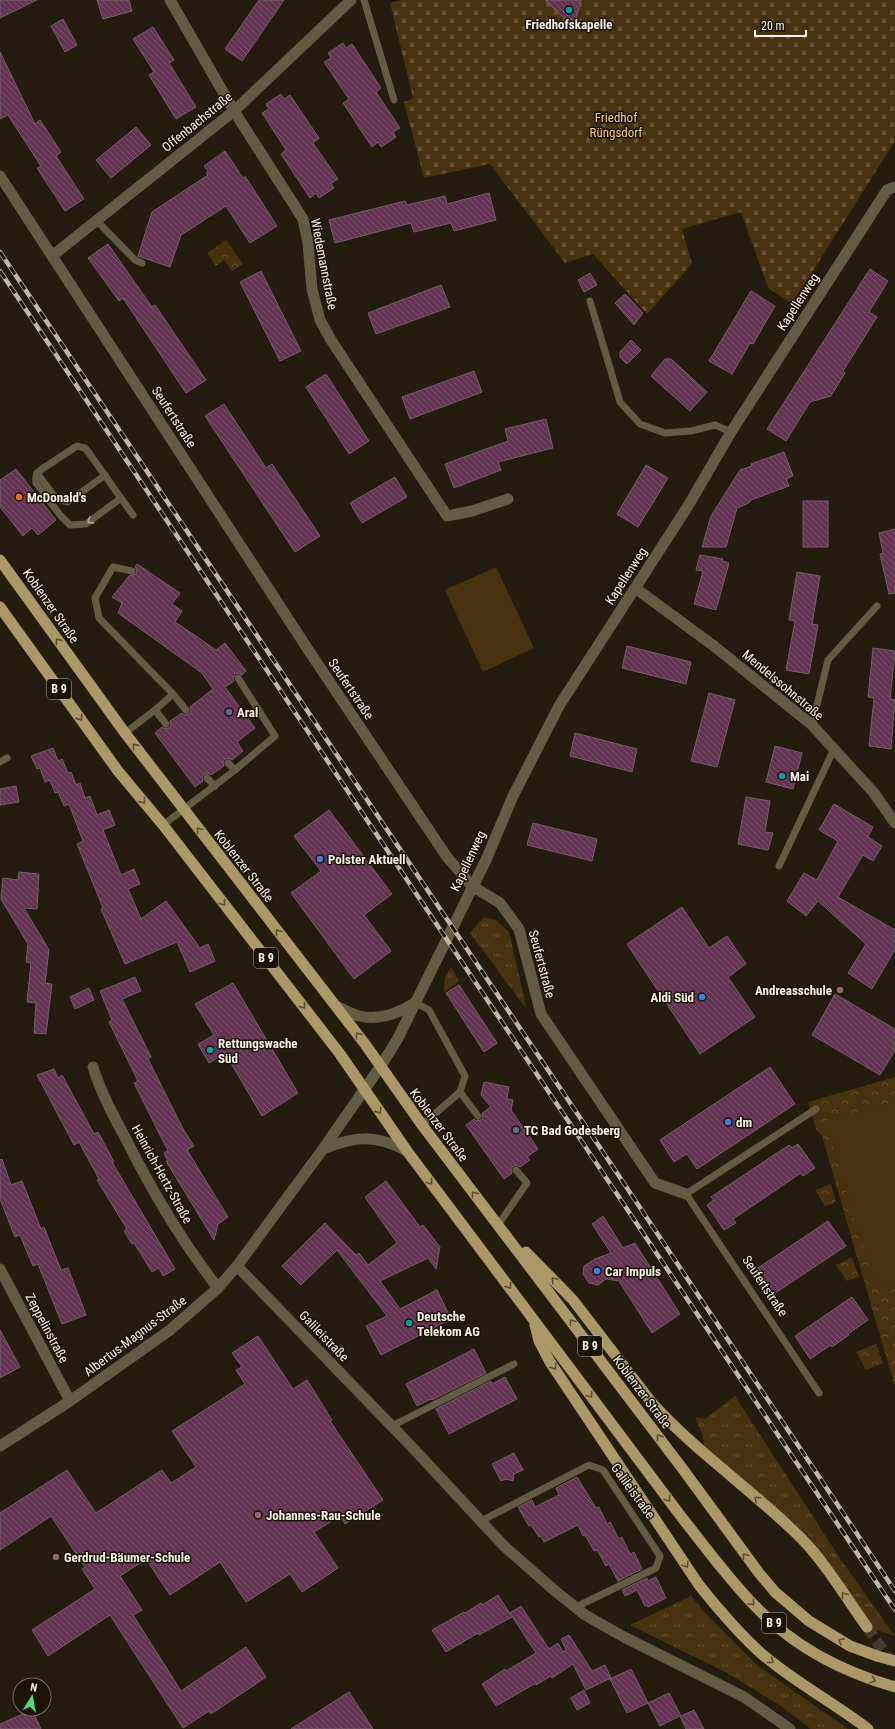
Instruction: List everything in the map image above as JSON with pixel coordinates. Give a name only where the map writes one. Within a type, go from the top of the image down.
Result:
[{"type":"main road","name":"Koblenzer Straße","points":[[0,560],[125,733],[336,1006],[422,1125],[682,1468],[742,1552],[775,1592],[809,1621],[832,1637],[850,1646],[895,1661]]},
{"type":"main road","name":"B 9","points":[[0,607],[118,771],[163,825],[340,1054],[407,1151],[683,1519],[757,1609],[790,1637],[822,1658],[849,1671],[895,1687]]},
{"type":"main road","points":[[498,1225],[573,1300],[665,1418],[802,1540],[820,1562],[867,1627]]},
{"type":"main road","points":[[534,1319],[539,1341],[550,1362],[699,1585],[744,1637],[763,1655],[868,1729]]},
{"type":"street","name":"Wiedemannstraße","points":[[170,0],[234,111],[303,219],[308,243],[312,289],[320,320],[331,340],[446,516],[472,511],[508,499]]},
{"type":"street","name":"Offenbachstraße","points":[[52,256],[234,111],[351,0]]},
{"type":"street","name":"Seufertstraße","points":[[0,176],[309,651],[447,857],[472,886],[500,903],[519,929],[541,1014],[655,1183],[686,1194]]},
{"type":"street","name":"Kapellenweg","points":[[364,1090],[398,1040],[486,860],[513,796],[558,706],[688,506],[730,432],[887,190],[895,187]]},
{"type":"street","name":"Mendelssohnstraße","points":[[635,588],[714,646],[812,725],[874,793],[895,824]]},
{"type":"street","points":[[336,1006],[359,1016],[376,1017],[401,1012],[416,1003]]},
{"type":"street","name":"Heinrich-Hertz-Straße","points":[[93,1067],[100,1089],[146,1178],[182,1237],[218,1288]]},
{"type":"street","name":"Albertus-Magnus-Straße","points":[[0,1446],[70,1401],[170,1330],[218,1288],[237,1266],[323,1149],[364,1090]]},
{"type":"street","points":[[323,1149],[345,1140],[365,1138],[393,1143],[407,1151]]},
{"type":"street","name":"Galileistraße","points":[[237,1266],[392,1426],[504,1546],[585,1615],[624,1637],[744,1697],[790,1729]]},
{"type":"street","name":"Zeppelinstraße","points":[[0,1269],[70,1401]]},
{"type":"lane","points":[[364,0],[394,100]]},
{"type":"lane","points":[[96,220],[135,260],[142,263]]},
{"type":"lane","points":[[590,301],[620,402],[640,424],[665,433],[691,431],[715,425],[730,432]]},
{"type":"lane","points":[[121,498],[86,524],[77,526],[70,525],[60,515],[36,483],[40,471],[77,446],[81,446],[89,453],[105,475],[133,515]]},
{"type":"lane","points":[[40,471],[56,498],[68,502],[105,475]]},
{"type":"lane","points":[[132,571],[113,567],[95,598],[99,618],[173,694],[186,710]]},
{"type":"lane","points":[[812,725],[828,660],[877,606]]},
{"type":"lane","points":[[163,825],[235,770],[275,736],[238,678]]},
{"type":"lane","points":[[125,733],[173,694]]},
{"type":"lane","points":[[155,710],[166,724]]},
{"type":"lane","points":[[779,866],[834,749]]},
{"type":"lane","points":[[0,762],[7,758]]},
{"type":"lane","points":[[228,763],[235,770]]},
{"type":"lane","points":[[207,778],[214,786]]},
{"type":"lane","points":[[416,1003],[429,1010],[465,1076],[460,1092],[422,1125]]},
{"type":"lane","points":[[460,1092],[478,1116]]},
{"type":"lane","points":[[686,1194],[816,1109]]},
{"type":"lane","points":[[498,1225],[527,1182],[516,1170]]},
{"type":"lane","name":"Seufertstraße","points":[[686,1194],[819,1393]]},
{"type":"lane","points":[[392,1426],[514,1364]]},
{"type":"lane","name":"Galileistraße","points":[[480,1521],[588,1465],[603,1470],[660,1556],[656,1568],[576,1607]]},
{"type":"green space","name":"Friedhof Rüngsdorf","points":[[401,0],[895,0],[895,141],[792,304],[768,288],[741,212],[682,229],[692,264],[647,314],[593,254],[565,263],[490,164],[424,178],[404,102],[413,98],[390,3]]},
{"type":"green space","points":[[226,240],[243,264],[232,271],[224,260],[216,266],[207,253]]},
{"type":"green space","points":[[496,567],[534,648],[483,672],[445,590]]},
{"type":"green space","points":[[484,917],[496,920],[509,932],[527,1010],[470,933]]},
{"type":"green space","points":[[451,967],[459,981],[444,992],[445,978]]},
{"type":"green space","points":[[895,1077],[894,1384],[822,1136],[816,1129],[808,1102]]},
{"type":"green space","points":[[895,1101],[895,1283],[875,1289],[826,1121]]},
{"type":"green space","points":[[831,1184],[836,1202],[825,1206],[815,1190]]},
{"type":"green space","points":[[852,1257],[859,1277],[847,1281],[836,1265]]},
{"type":"green space","points":[[876,1344],[883,1363],[866,1370],[856,1352]]},
{"type":"green space","points":[[735,1396],[841,1560],[895,1636],[872,1629],[809,1536],[704,1446],[703,1437],[695,1417],[705,1419]]},
{"type":"green space","points":[[691,1596],[707,1615],[757,1665],[848,1729],[811,1729],[781,1706],[727,1673],[630,1625]]},
{"type":"building","points":[[0,0],[37,0],[0,18]]},
{"type":"building","points":[[97,0],[129,0],[132,11],[103,19]]},
{"type":"building","points":[[259,0],[284,0],[242,61],[225,49]]},
{"type":"building","name":"Friedhofskapelle","points":[[545,0],[581,0],[575,21],[563,17]]},
{"type":"building","points":[[63,19],[77,45],[65,52],[51,26]]},
{"type":"building","points":[[153,27],[174,60],[169,63],[196,107],[176,119],[149,75],[154,72],[133,39]]},
{"type":"building","points":[[343,43],[346,48],[352,44],[381,88],[376,92],[400,128],[393,132],[396,137],[381,147],[378,142],[372,147],[343,103],[349,99],[324,62],[331,58],[328,53]]},
{"type":"building","points":[[0,52],[35,124],[40,120],[61,152],[56,156],[84,199],[65,211],[37,168],[41,166],[8,115],[0,119]]},
{"type":"building","points":[[281,94],[284,99],[290,95],[319,138],[313,143],[338,179],[331,183],[334,188],[319,198],[316,193],[310,198],[281,154],[286,150],[262,113],[269,109],[266,104]]},
{"type":"building","points":[[136,127],[151,145],[111,178],[96,160]]},
{"type":"building","points":[[225,151],[243,178],[245,176],[277,226],[250,243],[226,206],[181,235],[170,267],[138,256],[152,212],[208,175],[206,173],[208,171],[204,166]]},
{"type":"building","points":[[489,193],[496,220],[454,231],[451,223],[414,232],[411,223],[335,243],[329,220],[405,201],[407,205],[445,196],[447,204]]},
{"type":"building","points":[[108,244],[152,307],[155,305],[206,380],[186,393],[123,298],[119,301],[88,258]]},
{"type":"building","points":[[870,269],[888,281],[869,312],[877,317],[843,371],[845,373],[831,396],[810,402],[786,441],[767,429]]},
{"type":"building","points":[[261,271],[301,351],[280,361],[240,282]]},
{"type":"building","points":[[590,273],[597,285],[584,292],[578,280]]},
{"type":"building","points":[[441,285],[450,307],[376,334],[368,313]]},
{"type":"building","points":[[751,291],[775,306],[753,344],[750,343],[732,374],[709,361]]},
{"type":"building","points":[[625,294],[643,313],[634,325],[615,303]]},
{"type":"building","points":[[631,340],[641,350],[627,364],[620,357],[620,352]]},
{"type":"building","points":[[665,359],[671,359],[707,392],[690,411],[651,376]]},
{"type":"building","points":[[474,371],[482,392],[410,419],[402,397]]},
{"type":"building","points":[[326,374],[369,441],[349,454],[306,387]]},
{"type":"building","points":[[224,404],[266,468],[272,464],[320,536],[295,552],[205,416]]},
{"type":"building","points":[[546,419],[553,448],[498,462],[501,470],[454,488],[445,464],[508,441],[505,429]]},
{"type":"building","points":[[784,452],[793,476],[786,479],[789,486],[751,500],[749,503],[737,508],[726,547],[702,547],[711,516],[740,470],[752,466],[751,464]]},
{"type":"building","points":[[646,465],[668,478],[638,527],[617,514]]},
{"type":"building","name":"McDonald's","points":[[16,469],[56,520],[38,535],[32,528],[23,536],[0,507],[0,480]]},
{"type":"building","points":[[395,477],[407,497],[362,523],[350,503]]},
{"type":"building","points":[[803,501],[828,501],[828,547],[803,547]]},
{"type":"building","points":[[895,529],[895,593],[889,594],[880,554],[883,553],[879,533]]},
{"type":"building","points":[[700,555],[723,559],[722,561],[729,563],[716,610],[694,604],[703,571],[696,570]]},
{"type":"building","points":[[137,564],[180,593],[172,604],[182,611],[175,622],[216,650],[225,643],[246,671],[242,675],[238,673],[235,674],[233,678],[234,681],[225,687],[255,728],[237,742],[243,751],[232,760],[229,758],[225,759],[223,762],[224,766],[211,775],[208,773],[204,774],[202,777],[203,781],[195,787],[155,733],[162,727],[165,729],[169,728],[171,725],[170,721],[182,713],[185,715],[189,714],[191,711],[190,707],[213,689],[202,673],[118,613],[122,603],[112,597],[129,576],[136,574],[137,570],[135,567]]},
{"type":"building","points":[[797,572],[820,576],[812,624],[818,625],[809,674],[786,670],[795,621],[789,620]]},
{"type":"building","points":[[627,646],[691,662],[686,684],[622,668]]},
{"type":"building","points":[[873,648],[895,651],[890,699],[895,700],[891,749],[869,746],[874,698],[868,697]]},
{"type":"building","points":[[709,693],[735,700],[717,767],[691,761]]},
{"type":"building","points":[[575,733],[637,749],[632,772],[570,756]]},
{"type":"building","points":[[775,746],[802,753],[793,789],[766,782]]},
{"type":"building","points":[[53,748],[58,761],[62,759],[68,773],[71,772],[76,785],[80,783],[85,798],[90,796],[97,815],[109,810],[115,825],[103,830],[121,875],[134,869],[140,884],[128,889],[141,919],[166,901],[200,948],[208,944],[215,961],[190,972],[177,942],[125,964],[101,909],[103,908],[77,844],[83,841],[69,804],[64,806],[58,792],[55,793],[50,780],[45,782],[40,768],[37,769],[31,756]]},
{"type":"building","points":[[16,786],[19,802],[0,805],[0,789]]},
{"type":"building","points":[[746,797],[770,801],[765,832],[773,833],[768,850],[738,844]]},
{"type":"building","points":[[834,804],[873,827],[868,837],[882,846],[873,861],[863,855],[838,897],[895,930],[895,949],[872,989],[848,973],[866,944],[818,901],[806,916],[787,901],[804,873],[817,880],[838,841],[819,830]]},
{"type":"building","points":[[329,810],[392,894],[364,915],[391,951],[354,979],[291,893],[321,871],[294,836]]},
{"type":"building","points":[[533,823],[597,839],[592,861],[527,845]]},
{"type":"building","points":[[19,872],[39,874],[37,909],[24,908],[49,950],[45,983],[52,984],[46,1034],[34,1033],[36,1003],[27,1002],[31,963],[26,962],[28,944],[1,899],[3,878],[18,880]]},
{"type":"building","name":"Aldi Süd","points":[[682,907],[709,948],[727,936],[746,964],[728,977],[755,1017],[700,1054],[627,944]]},
{"type":"building","points":[[135,977],[141,991],[122,999],[151,1057],[148,1059],[183,1129],[194,1146],[187,1150],[228,1217],[218,1224],[214,1240],[166,1161],[168,1161],[164,1153],[168,1151],[134,1083],[138,1081],[109,1022],[112,1020],[100,991]]},
{"type":"building","points":[[233,983],[298,1093],[262,1116],[225,1053],[209,1063],[198,1044],[214,1035],[195,1004]]},
{"type":"building","points":[[459,985],[497,1043],[484,1052],[446,993]]},
{"type":"building","points":[[89,988],[94,1000],[75,1009],[70,997]]},
{"type":"building","points":[[835,994],[895,1029],[895,1050],[880,1075],[812,1035]]},
{"type":"building","name":"dm","points":[[770,1067],[795,1104],[697,1169],[687,1154],[674,1162],[660,1140]]},
{"type":"building","points":[[54,1069],[58,1078],[62,1075],[94,1134],[98,1132],[114,1162],[112,1162],[175,1269],[163,1276],[159,1268],[152,1272],[134,1243],[132,1244],[124,1231],[127,1229],[97,1180],[99,1179],[79,1142],[74,1145],[37,1075]]},
{"type":"building","points":[[484,1082],[509,1087],[507,1099],[513,1100],[511,1110],[538,1149],[527,1157],[530,1160],[520,1167],[517,1165],[513,1166],[511,1169],[512,1173],[504,1179],[466,1125],[474,1119],[476,1121],[481,1120],[483,1118],[482,1113],[491,1107],[481,1095]]},
{"type":"building","points":[[798,1144],[815,1168],[803,1176],[801,1173],[733,1219],[736,1223],[724,1230],[707,1205],[714,1200],[711,1197],[789,1145],[792,1148]]},
{"type":"building","points":[[2,1159],[11,1185],[22,1181],[41,1229],[44,1227],[61,1270],[68,1268],[86,1315],[62,1324],[38,1264],[33,1266],[20,1235],[15,1237],[0,1199],[0,1160]]},
{"type":"building","points":[[386,1181],[420,1227],[423,1225],[440,1247],[436,1269],[428,1258],[380,1281],[400,1309],[437,1290],[451,1319],[381,1355],[366,1326],[387,1316],[337,1250],[301,1285],[282,1266],[325,1223],[356,1255],[359,1253],[368,1265],[397,1243],[365,1197]]},
{"type":"building","points":[[603,1216],[623,1248],[635,1243],[680,1314],[652,1333],[619,1281],[606,1279],[598,1285],[589,1283],[583,1274],[584,1266],[595,1259],[611,1253],[592,1224]]},
{"type":"building","points":[[828,1221],[846,1246],[769,1297],[752,1272]]},
{"type":"building","points":[[852,1297],[868,1320],[832,1347],[831,1345],[810,1359],[795,1336]]},
{"type":"building","points":[[0,1330],[20,1367],[0,1378]]},
{"type":"building","points":[[258,1336],[293,1389],[307,1380],[332,1420],[330,1421],[383,1500],[345,1524],[340,1516],[314,1532],[338,1568],[302,1592],[290,1574],[246,1602],[220,1562],[170,1595],[146,1559],[120,1576],[142,1610],[133,1615],[181,1691],[246,1647],[266,1677],[211,1714],[209,1711],[183,1728],[110,1615],[48,1656],[32,1630],[95,1589],[82,1569],[85,1567],[51,1516],[0,1550],[0,1513],[67,1470],[96,1513],[162,1470],[171,1483],[196,1467],[172,1431],[245,1384],[236,1370],[242,1367],[232,1353]]},
{"type":"building","points":[[474,1349],[486,1373],[417,1406],[406,1384]]},
{"type":"building","points":[[505,1377],[517,1399],[449,1434],[436,1409],[491,1381],[492,1384]]},
{"type":"building","points":[[514,1453],[523,1470],[514,1474],[513,1481],[506,1479],[501,1481],[492,1464]]},
{"type":"building","points":[[577,1477],[596,1508],[599,1507],[607,1524],[610,1522],[619,1539],[622,1537],[630,1554],[634,1552],[642,1569],[618,1581],[609,1564],[606,1566],[597,1550],[594,1551],[585,1535],[583,1536],[578,1525],[544,1542],[541,1536],[539,1537],[531,1525],[529,1526],[518,1507],[532,1500],[535,1507],[559,1495],[556,1488]]},
{"type":"building","points":[[656,1577],[666,1598],[648,1607],[647,1605],[645,1606],[637,1590],[625,1596],[622,1590],[647,1578],[648,1581]]},
{"type":"building","points":[[498,1595],[512,1617],[479,1635],[478,1633],[446,1652],[432,1630],[481,1603],[482,1605]]},
{"type":"building","points":[[521,1606],[549,1649],[558,1643],[563,1652],[566,1650],[561,1639],[569,1635],[592,1671],[605,1665],[611,1678],[586,1690],[573,1664],[552,1678],[551,1676],[536,1685],[536,1683],[496,1706],[482,1684],[505,1669],[506,1671],[536,1653],[510,1613]]},
{"type":"building","points":[[631,1669],[648,1703],[627,1713],[610,1679]]},
{"type":"building","points":[[584,1690],[590,1703],[577,1710],[571,1698]]},
{"type":"building","points":[[349,1692],[373,1729],[291,1729]]},
{"type":"building","points":[[669,1693],[681,1716],[694,1710],[704,1729],[686,1729],[680,1716],[660,1726],[648,1703]]},
{"type":"building","points":[[16,1717],[35,1717],[41,1729],[0,1729],[0,1724]]},
{"type":"tunnel","points":[[867,1627],[895,1668]]},
{"type":"railway","points":[[0,252],[895,1591]]},
{"type":"railway","points":[[0,271],[895,1610]]},
{"type":"place","name":"Friedhofskapelle","points":[[569,10]]},
{"type":"place","name":"McDonald's","points":[[19,497]]},
{"type":"place","name":"Aral","points":[[229,712]]},
{"type":"place","name":"Mai","points":[[782,776]]},
{"type":"place","name":"Polster Aktuell","points":[[320,859]]},
{"type":"place","name":"Andreasschule","points":[[840,990]]},
{"type":"place","name":"Aldi Süd","points":[[702,997]]},
{"type":"place","name":"Rettungswache Süd","points":[[210,1050]]},
{"type":"place","name":"dm","points":[[728,1122]]},
{"type":"place","name":"TC Bad Godesberg","points":[[516,1130]]},
{"type":"place","name":"Car Impuls","points":[[597,1271]]},
{"type":"place","name":"Deutsche Telekom AG","points":[[409,1323]]},
{"type":"place","name":"Johannes-Rau-Schule","points":[[258,1515]]},
{"type":"place","name":"Gerdrud-Bäumer-Schule","points":[[56,1557]]}]
